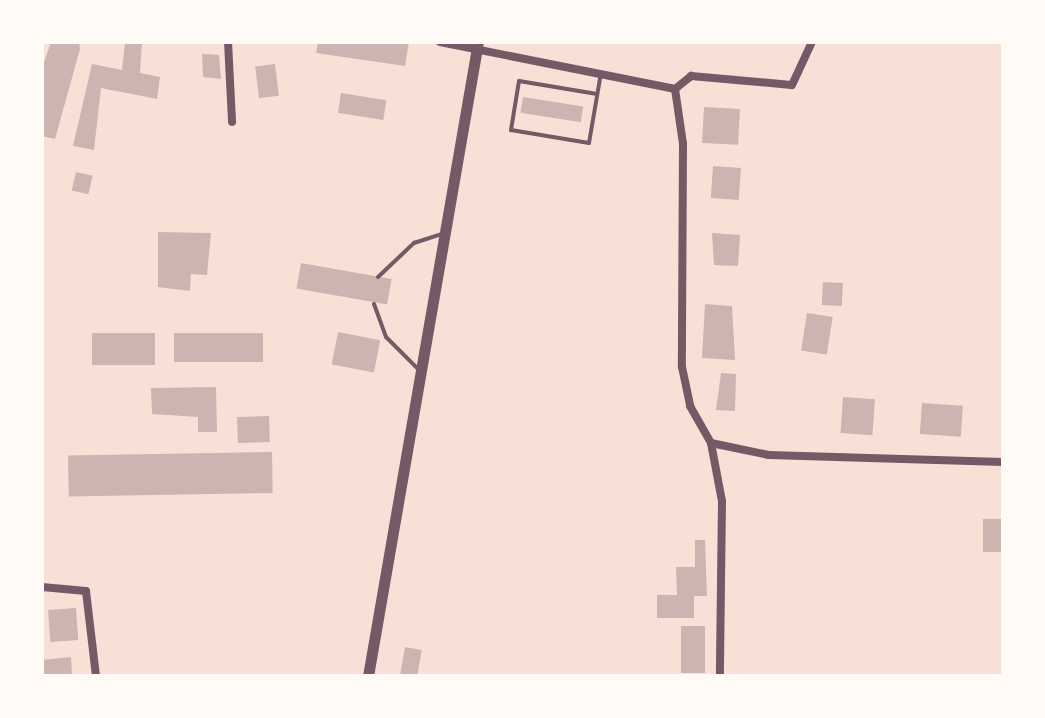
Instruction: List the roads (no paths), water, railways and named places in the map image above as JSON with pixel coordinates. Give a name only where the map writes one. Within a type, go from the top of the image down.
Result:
[{"type":"street","points":[[228,42],[232,122]]},
{"type":"street","points":[[440,42],[478,45],[675,89]]},
{"type":"street","points":[[675,89],[691,76],[792,85],[812,42]]},
{"type":"street","points":[[368,676],[478,45]]},
{"type":"street","points":[[675,89],[683,144],[682,367],[690,406],[711,443],[722,501],[720,676]]},
{"type":"street","points":[[711,443],[769,455],[1003,462]]},
{"type":"street","points":[[42,587],[86,591],[96,676]]},
{"type":"lane","points":[[597,94],[519,81],[511,130],[589,143],[601,71]]},
{"type":"lane","points":[[378,277],[414,243],[446,232]]},
{"type":"lane","points":[[374,304],[386,337],[422,372]]}]
